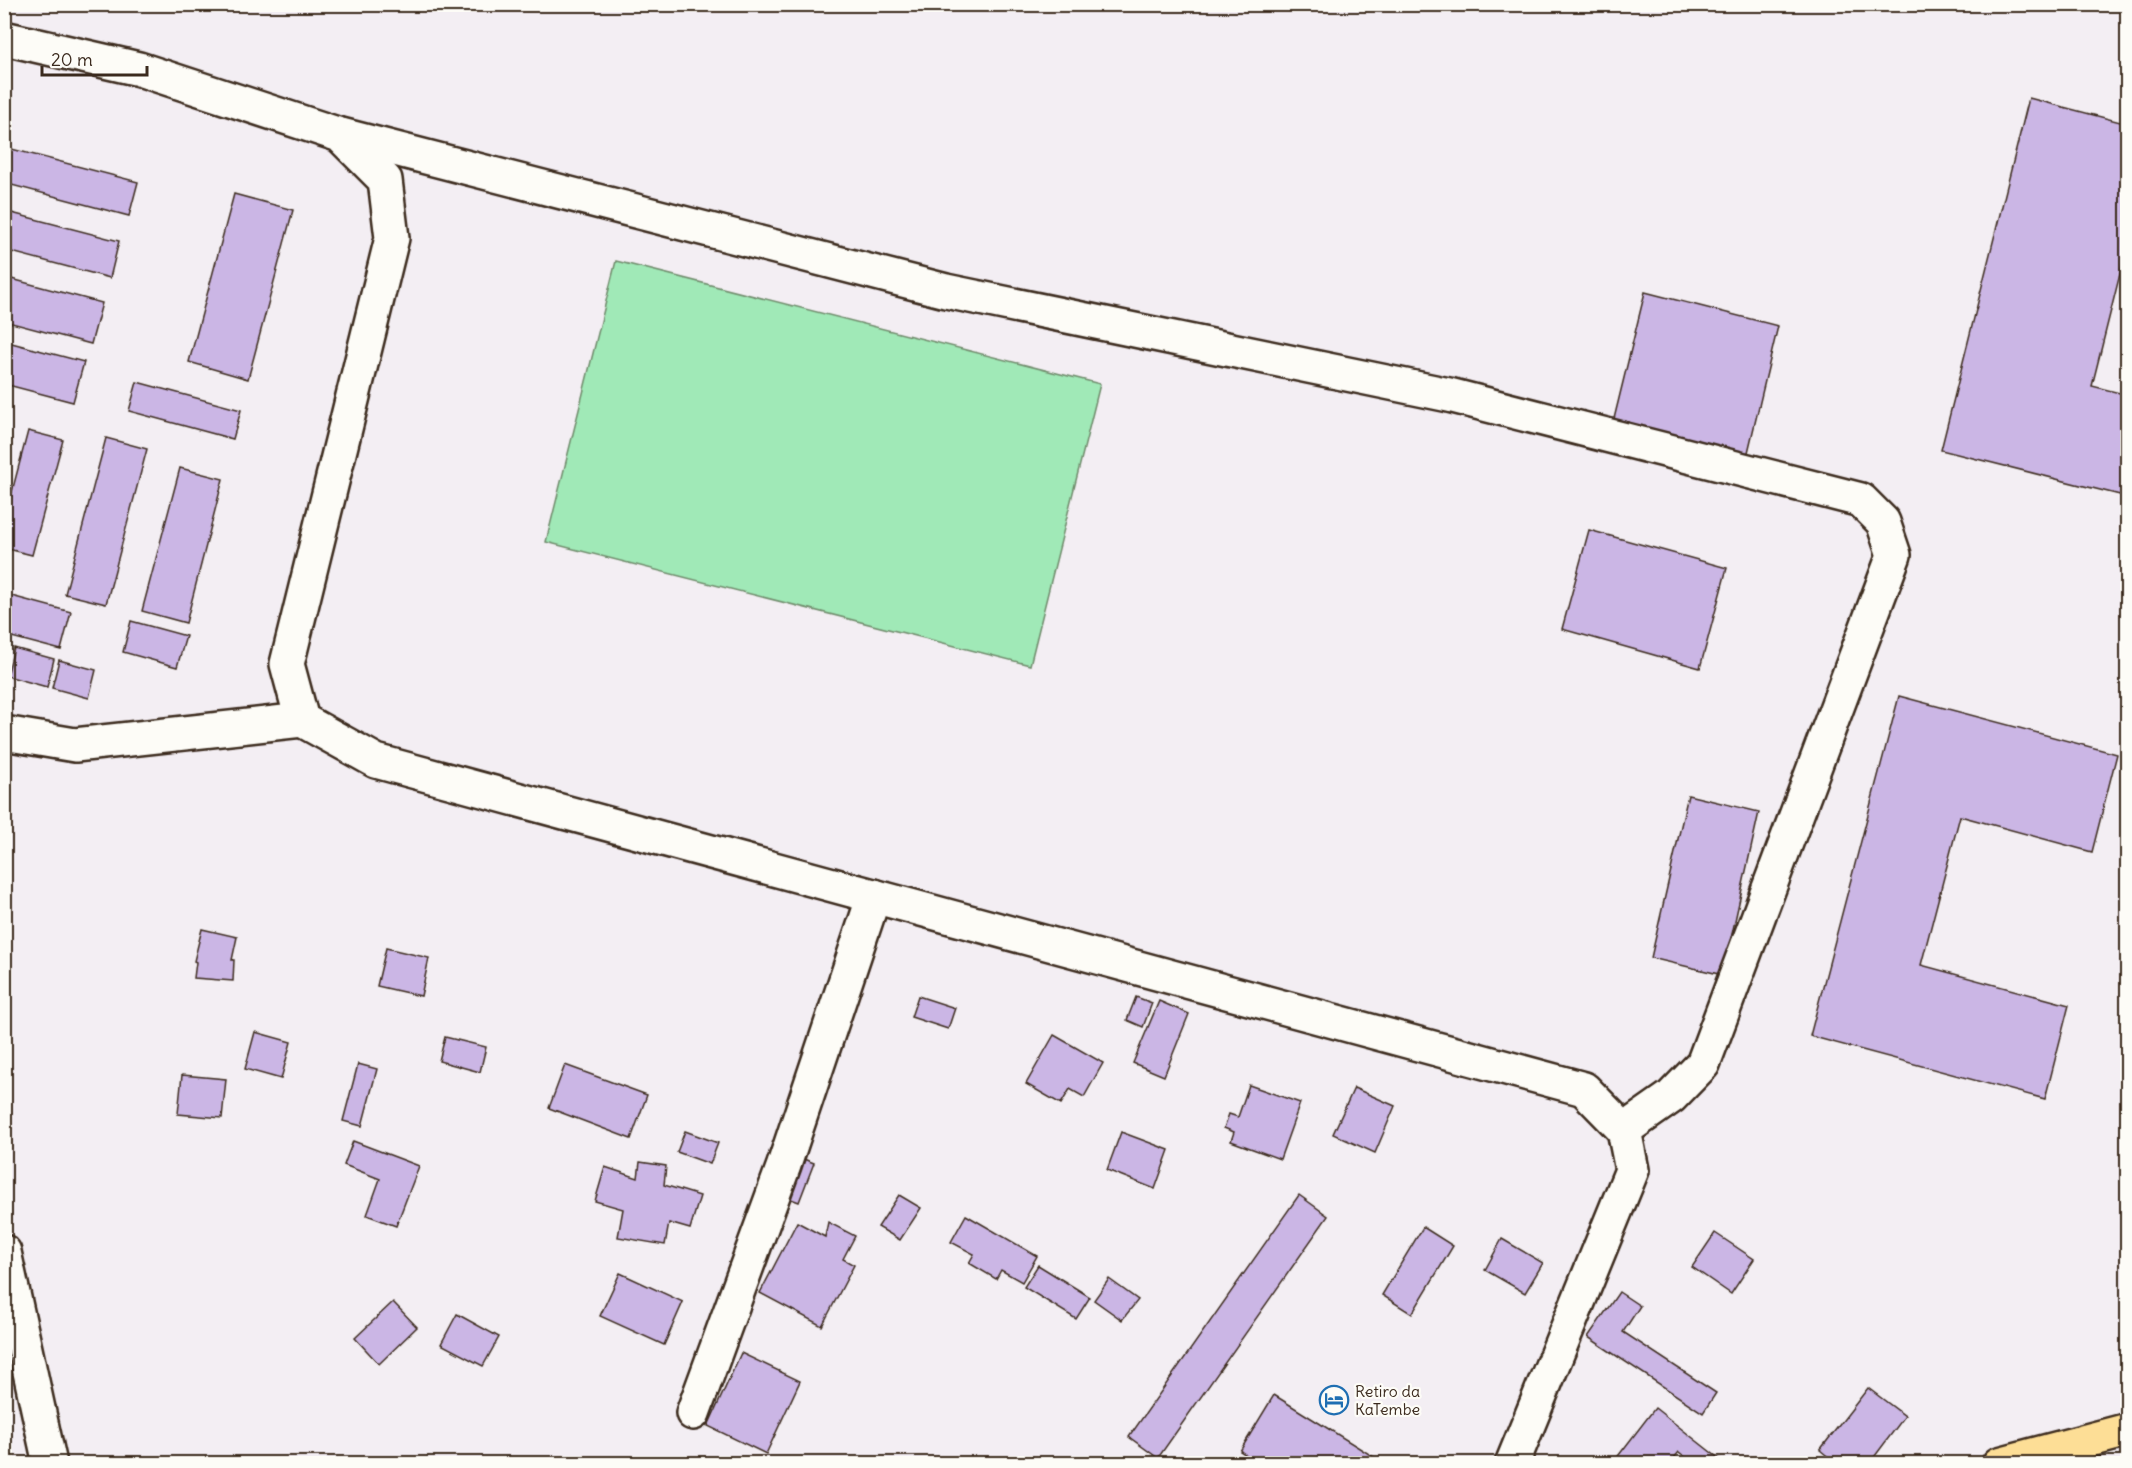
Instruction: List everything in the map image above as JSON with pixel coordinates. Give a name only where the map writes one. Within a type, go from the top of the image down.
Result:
[{"type":"highway","points":[[1999,1464],[2127,1430]]},
{"type":"street","points":[[4,38],[139,69],[340,135],[946,291],[1449,395],[1861,500],[1884,522],[1894,555],[1703,1064],[1671,1097],[1624,1130]]},
{"type":"street","points":[[302,720],[287,664],[392,238],[385,180],[340,135]]},
{"type":"street","points":[[4,734],[75,745],[302,720],[376,761],[1584,1089],[1624,1130],[1632,1170],[1512,1464]]},
{"type":"street","points":[[693,1413],[783,1166],[874,896]]},
{"type":"street","points":[[6,1263],[50,1464]]},
{"type":"green space","points":[[616,261],[1100,384],[1030,665],[546,542]]},
{"type":"building","points":[[2029,98],[2128,124],[2128,242],[2092,386],[2128,395],[2128,497],[1941,450]]},
{"type":"building","points":[[4,147],[138,182],[129,216],[4,183]]},
{"type":"building","points":[[234,194],[293,210],[248,379],[189,362]]},
{"type":"building","points":[[4,211],[119,241],[110,278],[4,250]]},
{"type":"building","points":[[4,277],[102,303],[91,344],[4,321]]},
{"type":"building","points":[[1645,292],[1778,326],[1745,465],[1611,431]]},
{"type":"building","points":[[4,341],[84,362],[73,402],[4,384]]},
{"type":"building","points":[[137,382],[241,410],[233,439],[129,411]]},
{"type":"building","points":[[28,431],[63,440],[32,555],[4,548],[4,522]]},
{"type":"building","points":[[106,438],[147,449],[106,604],[65,594]]},
{"type":"building","points":[[180,468],[223,479],[186,623],[142,611]]},
{"type":"building","points":[[1589,530],[1727,568],[1700,668],[1562,629]]},
{"type":"building","points":[[4,594],[71,612],[61,650],[4,635]]},
{"type":"building","points":[[131,621],[186,636],[177,667],[123,652]]},
{"type":"building","points":[[14,648],[54,659],[47,687],[7,676]]},
{"type":"building","points":[[59,660],[96,670],[89,698],[52,688]]},
{"type":"building","points":[[1899,696],[2117,754],[2092,852],[1960,816],[1921,965],[2069,1005],[2045,1099],[1810,1036]]},
{"type":"building","points":[[1688,795],[1759,812],[1723,975],[1651,958]]},
{"type":"building","points":[[202,929],[237,937],[232,960],[234,960],[233,981],[194,978],[196,962],[194,961]]},
{"type":"building","points":[[386,948],[429,958],[421,996],[377,986]]},
{"type":"building","points":[[918,996],[955,1008],[948,1029],[911,1017]]},
{"type":"building","points":[[1136,997],[1152,1003],[1143,1027],[1127,1020]]},
{"type":"building","points":[[1159,1001],[1189,1014],[1164,1076],[1133,1063]]},
{"type":"building","points":[[255,1032],[291,1042],[281,1079],[245,1069]]},
{"type":"building","points":[[1054,1035],[1103,1063],[1084,1097],[1070,1089],[1061,1104],[1026,1084]]},
{"type":"building","points":[[445,1037],[486,1047],[480,1072],[439,1061]]},
{"type":"building","points":[[358,1064],[377,1069],[362,1126],[343,1121]]},
{"type":"building","points":[[565,1065],[647,1095],[631,1139],[549,1108]]},
{"type":"building","points":[[182,1075],[226,1079],[222,1118],[178,1114]]},
{"type":"building","points":[[1249,1085],[1300,1103],[1280,1159],[1231,1141],[1234,1132],[1224,1128],[1229,1114],[1238,1117]]},
{"type":"building","points":[[1354,1088],[1395,1106],[1375,1153],[1333,1134]]},
{"type":"building","points":[[685,1131],[718,1143],[710,1164],[677,1152]]},
{"type":"building","points":[[1121,1132],[1169,1150],[1155,1189],[1107,1170]]},
{"type":"building","points":[[353,1141],[419,1166],[396,1226],[367,1215],[380,1179],[344,1165]]},
{"type":"building","points":[[793,1155],[814,1163],[799,1202],[778,1194]]},
{"type":"building","points":[[640,1162],[666,1166],[664,1185],[700,1196],[690,1229],[669,1223],[665,1245],[618,1237],[623,1209],[595,1201],[605,1167],[638,1178]]},
{"type":"building","points":[[899,1195],[921,1208],[900,1240],[878,1227]]},
{"type":"building","points":[[1299,1195],[1328,1216],[1158,1458],[1129,1437]]},
{"type":"building","points":[[966,1215],[1037,1256],[1022,1282],[1001,1270],[996,1279],[969,1263],[974,1254],[951,1242]]},
{"type":"building","points":[[797,1222],[825,1237],[828,1222],[855,1236],[843,1259],[854,1265],[822,1326],[760,1293]]},
{"type":"building","points":[[1423,1227],[1453,1246],[1412,1314],[1382,1295]]},
{"type":"building","points":[[1715,1233],[1754,1259],[1731,1294],[1692,1267]]},
{"type":"building","points":[[1502,1239],[1543,1263],[1525,1293],[1485,1270]]},
{"type":"building","points":[[1038,1265],[1090,1297],[1076,1319],[1024,1287]]},
{"type":"building","points":[[620,1273],[683,1302],[664,1345],[600,1316]]},
{"type":"building","points":[[1109,1279],[1138,1300],[1122,1320],[1094,1300]]},
{"type":"building","points":[[1619,1292],[1640,1306],[1623,1332],[1716,1393],[1703,1413],[1588,1337]]},
{"type":"building","points":[[393,1302],[417,1327],[379,1364],[355,1338]]},
{"type":"building","points":[[457,1314],[499,1337],[483,1366],[441,1344]]},
{"type":"building","points":[[741,1353],[800,1381],[766,1454],[708,1426]]},
{"type":"building","points":[[1868,1388],[1905,1416],[1869,1464],[1837,1464],[1820,1450]]},
{"type":"building","points":[[1274,1395],[1382,1462],[1381,1464],[1260,1464],[1240,1451]]},
{"type":"building","points":[[1655,1408],[1726,1464],[1694,1464],[1679,1452],[1669,1464],[1612,1464]]},
{"type":"place","name":"Retiro da KaTembe","points":[[1334,1400]]}]
